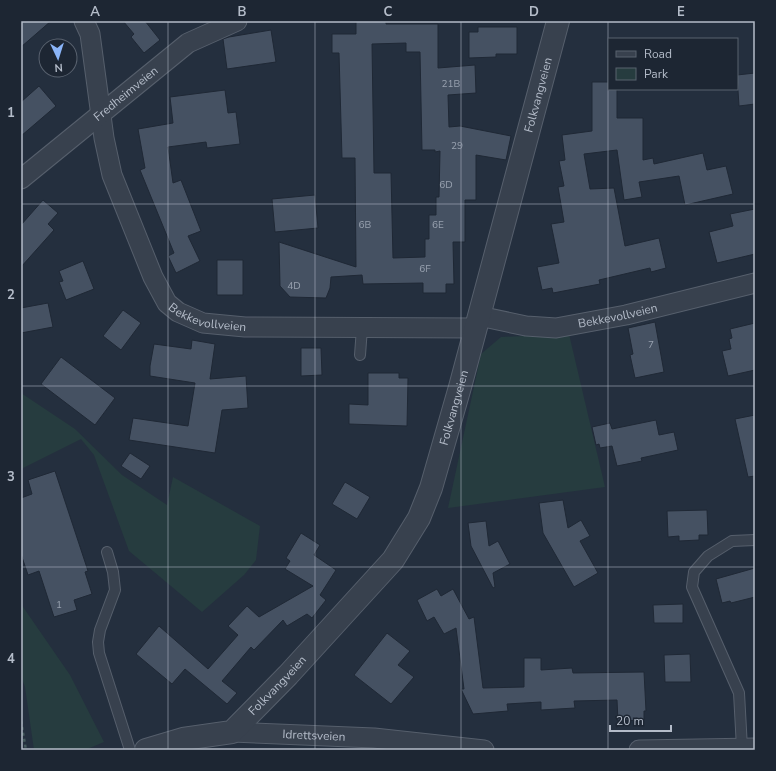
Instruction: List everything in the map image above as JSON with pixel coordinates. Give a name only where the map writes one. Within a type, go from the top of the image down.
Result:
[{"type":"street","name":"Bekkevollveien","points":[[84,21],[90,34],[107,157],[124,206],[159,289],[167,303],[178,312],[203,323],[223,326],[362,328],[477,322],[556,328],[626,315],[755,284]]},
{"type":"street","name":"Fredheimveien","points":[[21,179],[100,113],[188,43],[237,21]]},
{"type":"street","name":"Folkvangveien","points":[[232,732],[288,675],[393,560],[419,518],[431,488],[558,21]]},
{"type":"street","name":"Idrettsveien","points":[[146,750],[183,739],[232,732],[339,743],[433,743],[484,750]]},
{"type":"street","points":[[638,750],[748,748]]},
{"type":"lane","points":[[360,355],[362,328]]},
{"type":"lane","points":[[748,748],[739,693],[692,587],[694,572],[708,556],[732,541],[755,540]]},
{"type":"lane","points":[[107,552],[113,572],[115,590],[100,630],[98,642],[99,653],[130,750]]},
{"type":"path","points":[[21,721],[26,750]]},
{"type":"green space","points":[[569,334],[605,487],[448,508],[481,354],[501,337]]},
{"type":"green space","points":[[21,393],[75,429],[122,475],[167,505],[173,477],[260,526],[256,560],[244,575],[202,612],[129,551],[94,455],[81,439],[21,469]]},
{"type":"green space","points":[[21,604],[70,675],[104,742],[85,750],[34,750],[25,687],[21,676]]},
{"type":"building","points":[[21,21],[51,21],[21,47]]},
{"type":"building","points":[[123,21],[145,21],[160,40],[144,53],[131,37],[134,34]]},
{"type":"building","points":[[356,21],[386,21],[386,24],[438,24],[438,68],[475,65],[476,93],[448,95],[449,127],[460,126],[511,136],[506,160],[476,155],[476,200],[465,200],[465,242],[453,242],[454,284],[446,284],[446,293],[423,293],[423,283],[363,284],[362,275],[331,277],[330,288],[326,298],[290,297],[280,286],[279,242],[356,267],[355,158],[342,158],[339,53],[332,53],[332,34],[356,34]],"holes":[[[406,43],[406,52],[420,52],[422,150],[435,150],[435,152],[440,151],[439,197],[436,197],[436,215],[429,215],[429,239],[425,239],[425,257],[393,258],[391,173],[374,173],[372,44]]]},
{"type":"building","points":[[478,27],[517,27],[517,54],[496,54],[496,57],[469,58],[469,32],[478,32]]},
{"type":"building","points":[[271,30],[276,62],[227,69],[223,39]]},
{"type":"building","points":[[755,73],[755,104],[739,106],[738,75]]},
{"type":"building","points":[[592,82],[608,82],[608,90],[617,90],[617,118],[643,118],[643,160],[653,158],[654,164],[703,153],[707,170],[726,166],[733,194],[685,205],[679,176],[639,182],[642,197],[624,200],[617,150],[584,154],[590,189],[614,188],[625,246],[659,238],[666,268],[651,272],[650,268],[599,280],[600,284],[553,293],[552,288],[542,290],[537,267],[559,263],[551,224],[564,222],[558,187],[564,186],[559,161],[565,160],[562,135],[592,131]]},
{"type":"building","points":[[39,86],[56,106],[21,136],[21,102]]},
{"type":"building","points":[[225,90],[228,113],[236,112],[240,144],[207,148],[206,142],[168,147],[173,183],[181,180],[201,231],[188,236],[200,261],[176,273],[168,256],[174,253],[140,170],[145,168],[138,129],[173,123],[170,97]]},
{"type":"building","points":[[315,195],[318,228],[275,232],[272,199]]},
{"type":"building","points":[[43,200],[58,213],[48,224],[54,230],[21,267],[21,225]]},
{"type":"building","points":[[755,209],[755,254],[717,263],[709,232],[733,226],[730,214]]},
{"type":"building","points":[[217,260],[243,260],[243,295],[217,295]]},
{"type":"building","points":[[83,261],[94,289],[66,300],[59,282],[63,281],[59,271]]},
{"type":"building","points":[[48,303],[53,327],[21,333],[21,308]]},
{"type":"building","points":[[123,310],[141,323],[121,350],[103,336]]},
{"type":"building","points":[[655,322],[664,372],[635,378],[630,355],[633,354],[628,328]]},
{"type":"building","points":[[755,323],[755,370],[728,376],[722,351],[731,349],[729,339],[732,338],[730,329]]},
{"type":"building","points":[[192,340],[215,344],[210,379],[246,376],[248,408],[222,410],[215,453],[129,440],[133,418],[188,426],[195,383],[150,376],[150,366],[154,344],[191,349]]},
{"type":"building","points":[[301,348],[321,348],[322,375],[301,376]]},
{"type":"building","points":[[61,357],[115,398],[95,425],[41,384]]},
{"type":"building","points":[[368,373],[399,373],[399,378],[408,378],[407,426],[349,424],[349,404],[368,405]]},
{"type":"building","points":[[755,415],[755,476],[748,477],[735,419]]},
{"type":"building","points":[[656,420],[659,435],[674,432],[678,450],[641,458],[642,461],[617,466],[612,446],[600,448],[599,444],[596,445],[592,427],[610,423],[612,429]]},
{"type":"building","points":[[130,453],[150,466],[141,479],[121,466]]},
{"type":"building","points":[[55,471],[88,571],[85,572],[92,594],[74,600],[77,610],[54,617],[39,571],[28,575],[21,554],[21,498],[32,494],[28,480]]},
{"type":"building","points":[[345,482],[370,497],[357,519],[332,504]]},
{"type":"building","points":[[563,500],[568,528],[581,520],[590,536],[580,541],[598,573],[574,587],[543,533],[539,503]]},
{"type":"building","points":[[707,510],[708,535],[699,535],[699,540],[679,541],[679,536],[668,537],[667,511]]},
{"type":"building","points":[[486,521],[489,546],[498,541],[510,564],[493,573],[495,587],[493,588],[471,546],[468,523]]},
{"type":"building","points":[[301,533],[320,545],[314,555],[336,570],[320,595],[326,600],[312,618],[307,614],[287,626],[283,620],[254,650],[251,647],[222,681],[237,693],[227,704],[185,669],[172,684],[136,654],[159,626],[208,669],[238,635],[228,626],[247,606],[259,617],[313,586],[285,569],[290,561],[286,558]]},
{"type":"building","points":[[755,568],[755,597],[731,603],[730,601],[722,603],[716,579]]},
{"type":"building","points":[[437,589],[441,596],[453,589],[469,619],[474,617],[483,688],[524,687],[524,658],[541,658],[541,670],[572,668],[573,673],[644,672],[646,711],[644,711],[644,720],[618,721],[617,700],[574,701],[575,708],[541,710],[541,702],[507,704],[508,711],[473,714],[461,689],[464,689],[456,628],[444,634],[434,617],[427,621],[417,600]]},
{"type":"building","points":[[683,604],[683,623],[654,623],[653,605]]},
{"type":"building","points":[[387,633],[410,651],[398,665],[414,677],[391,704],[354,675]]},
{"type":"building","points":[[690,654],[691,682],[665,682],[664,655]]}]
